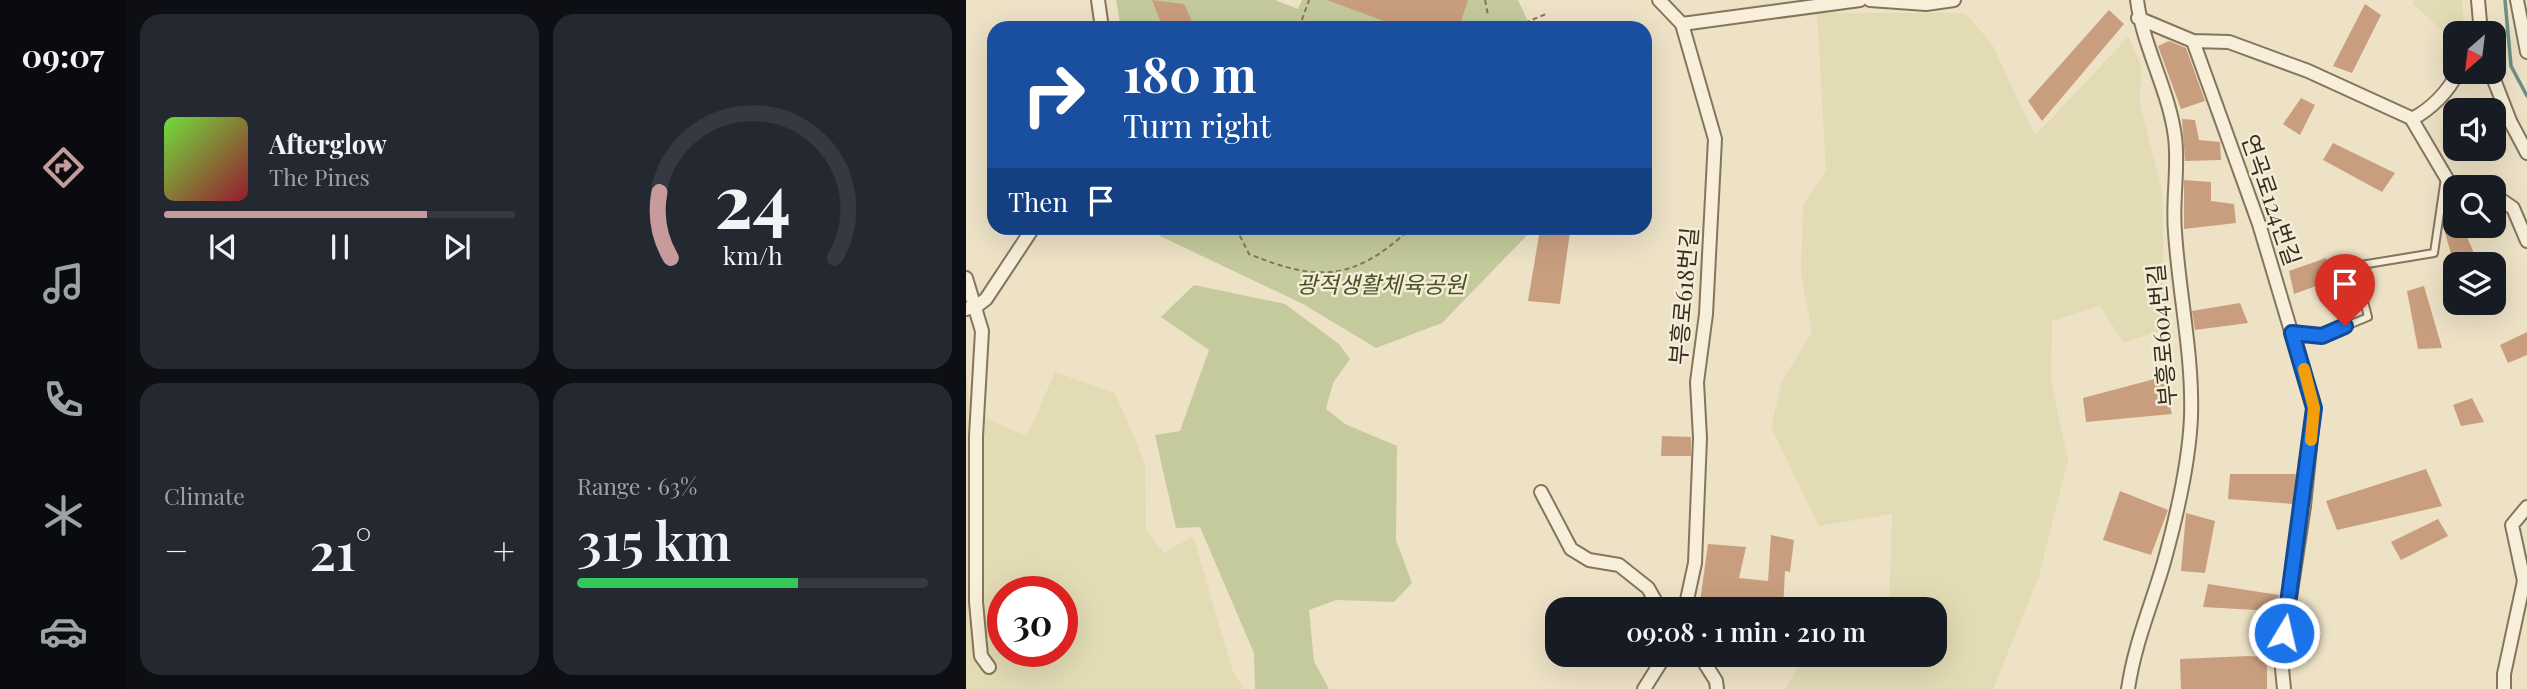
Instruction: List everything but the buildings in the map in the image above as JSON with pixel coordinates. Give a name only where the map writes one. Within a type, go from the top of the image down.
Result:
[{"type":"street","points":[[1098,0],[1101,21]]},
{"type":"street","name":"부흥로618번길","points":[[1658,0],[1682,24],[1715,139],[1706,314],[1697,382],[1700,438],[1695,563],[1688,597]]},
{"type":"street","points":[[1682,24],[1860,0]]},
{"type":"street","points":[[1870,0],[1926,4],[1954,0]]},
{"type":"street","name":"부흥로604번길","points":[[2128,689],[2133,650],[2163,564],[2180,497],[2191,417],[2188,344],[2172,200],[2176,140],[2171,112],[2138,18],[2137,0]]},
{"type":"street","points":[[2478,0],[2480,21]]},
{"type":"street","points":[[2517,0],[2527,52]]},
{"type":"street","points":[[2138,18],[2193,41],[2229,42],[2308,71],[2412,119],[2445,175]]},
{"type":"street","name":"연곡로124번길","points":[[2193,41],[2259,224],[2314,408],[2304,506],[2281,658],[2284,689]]},
{"type":"street","points":[[2412,119],[2426,112],[2452,84]]},
{"type":"street","points":[[2496,84],[2510,121],[2527,153]]},
{"type":"street","points":[[2506,203],[2513,208],[2527,241]]},
{"type":"street","points":[[971,308],[993,289],[1028,235]]},
{"type":"street","points":[[966,278],[971,308],[982,331],[976,436],[976,602],[981,656],[987,664]]},
{"type":"street","points":[[1541,492],[1571,549],[1588,559],[1619,565],[1648,588],[1653,597]]},
{"type":"street","points":[[2504,689],[2504,674],[2524,580],[2512,525],[2527,507]]},
{"type":"street","points":[[1643,689],[1657,667]]},
{"type":"street","points":[[1707,667],[1716,681],[1717,689]]},
{"type":"lane","points":[[2292,333],[2322,336],[2368,317],[2355,266],[2434,253],[2443,195]]},
{"type":"path","points":[[1302,21],[1309,0]]},
{"type":"path","points":[[1485,0],[1488,15]]},
{"type":"path","points":[[1529,21],[1546,14]]},
{"type":"path","points":[[1240,235],[1249,254],[1308,272],[1342,271],[1370,262],[1403,235]]},
{"type":"shaded area","points":[[2415,0],[2462,0],[2463,21],[2443,21],[2443,31],[2413,4]]},
{"type":"shaded area","points":[[1817,13],[1965,13],[1992,44],[2035,136],[2128,37],[2141,64],[2140,105],[2162,189],[2165,330],[2123,342],[2100,306],[2052,321],[2051,381],[2068,460],[2039,576],[1993,689],[1786,689],[1798,667],[1947,667],[1947,597],[1889,597],[1892,514],[1819,526],[1771,427],[1782,381],[1812,332],[1801,274],[1803,205],[1826,171]]},
{"type":"shaded area","points":[[966,371],[969,403],[988,419],[1027,436],[1055,372],[1115,393],[1145,463],[1146,529],[1164,553],[1193,536],[1232,669],[1244,689],[966,689]]},
{"type":"green space","points":[[1116,0],[1275,0],[1298,9],[1302,0],[1518,0],[1528,21],[1120,21]]},
{"type":"green space","name":"광적생활체육공원","points":[[1527,235],[1442,323],[1376,348],[1303,304],[1160,236]]},
{"type":"green space","points":[[1194,285],[1285,304],[1339,344],[1350,359],[1333,383],[1326,409],[1345,424],[1397,446],[1396,540],[1412,583],[1394,602],[1336,600],[1309,610],[1314,661],[1329,689],[1255,689],[1254,653],[1200,527],[1176,528],[1155,435],[1180,431],[1209,350],[1161,317]]},
{"type":"waterway","points":[[2505,0],[2511,66],[2527,96]]},
{"type":"slow traffic","points":[[2304,369],[2314,408],[2311,440]]},
{"type":"route","points":[[2284,633],[2304,506],[2314,408],[2292,333],[2322,336],[2345,326]]}]
